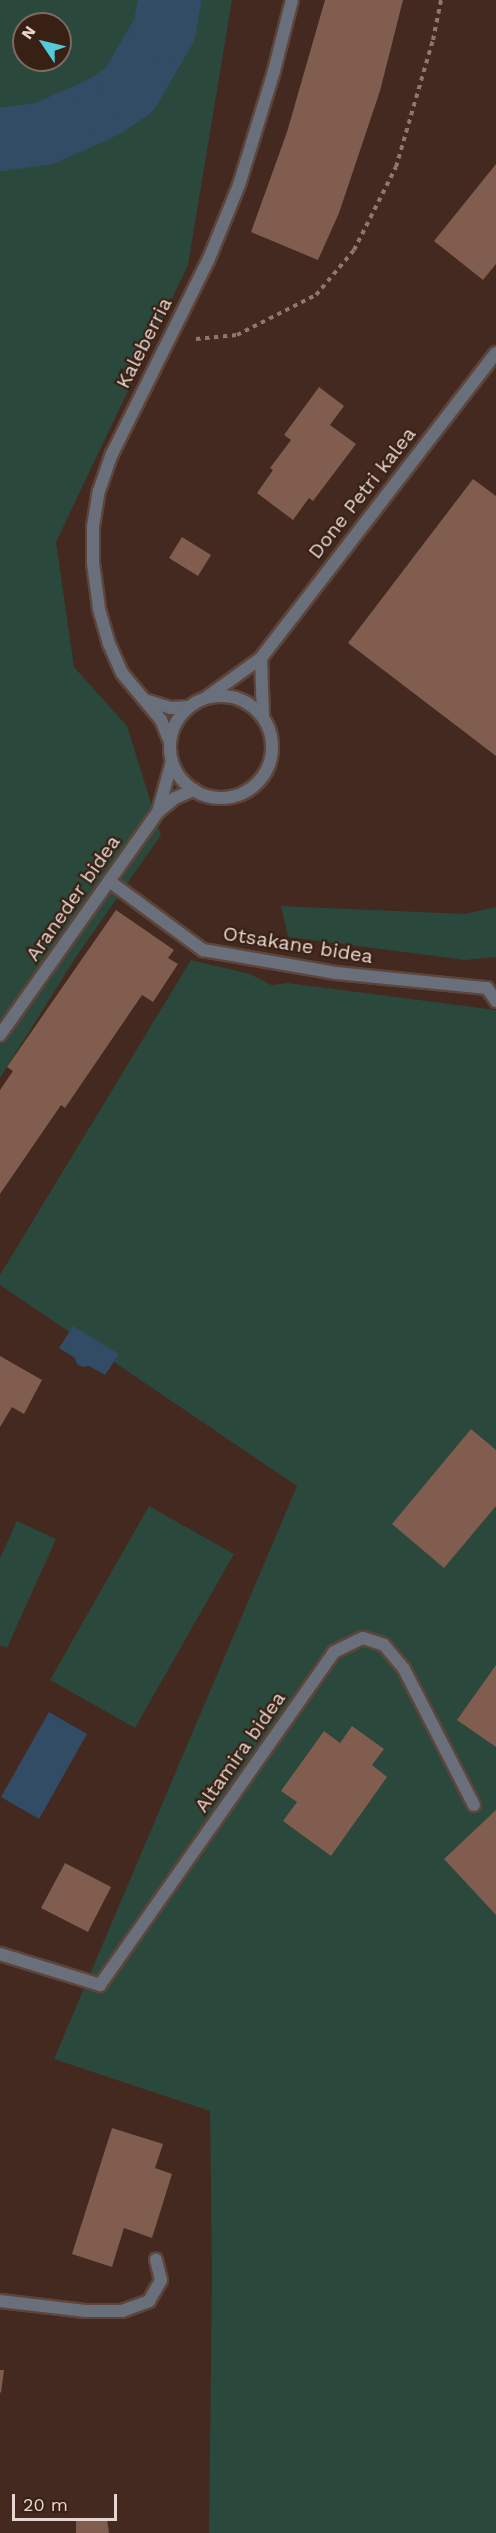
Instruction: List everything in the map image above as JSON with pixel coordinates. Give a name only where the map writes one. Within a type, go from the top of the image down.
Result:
[{"type":"street","name":"Kaleberria","points":[[170,742],[161,720],[148,701],[122,673],[109,644],[96,586],[93,526],[99,491],[111,454],[208,261],[239,185],[274,71],[292,0]]},
{"type":"street","name":"Done Petri kalea","points":[[207,697],[261,658],[496,353]]},
{"type":"street","points":[[261,658],[263,717]]},
{"type":"street","points":[[148,701],[171,708],[188,707],[207,697],[234,697],[248,702],[263,717],[272,736],[271,757],[263,777],[249,790],[231,797],[212,797],[194,790],[180,778],[171,761],[170,742],[175,724],[188,707]]},
{"type":"street","name":"Araneder bidea","points":[[157,813],[171,761]]},
{"type":"street","name":"Araneder bidea","points":[[0,1035],[157,813],[175,798],[194,790]]},
{"type":"street","name":"Otsakane bidea","points":[[109,881],[203,950],[336,973],[487,988],[496,1001]]},
{"type":"street","name":"Altamira bidea","points":[[0,1954],[100,1985],[334,1652],[363,1638],[384,1645],[404,1669],[474,1805]]},
{"type":"street","points":[[0,2301],[85,2311],[122,2311],[149,2301],[161,2280],[156,2260]]},
{"type":"path","points":[[166,341],[237,335],[316,295],[354,250],[396,167],[433,40],[441,0]]},
{"type":"green space","points":[[0,0],[232,0],[188,265],[56,542],[74,667],[127,726],[161,835],[76,957],[0,1078]]},
{"type":"green space","points":[[281,906],[465,914],[496,907],[496,957],[465,960],[288,937]]},
{"type":"green space","points":[[191,960],[250,974],[271,985],[288,983],[496,1010],[496,2533],[209,2533],[212,2275],[210,2111],[54,2059],[297,1486],[0,1285],[0,1275]]},
{"type":"green space","points":[[149,1506],[234,1554],[135,1728],[50,1680]]},
{"type":"green space","points":[[17,1521],[56,1539],[7,1648],[0,1645],[0,1558]]},
{"type":"water","points":[[73,1326],[119,1354],[105,1375],[89,1366],[83,1367],[77,1364],[75,1358],[59,1348]]},
{"type":"water","points":[[49,1712],[87,1734],[39,1819],[1,1797]]},
{"type":"building","points":[[325,0],[403,0],[380,91],[339,213],[318,260],[251,232],[287,132]]},
{"type":"building","points":[[496,164],[496,264],[483,280],[434,241]]},
{"type":"building","points":[[319,387],[344,406],[330,425],[356,444],[313,501],[309,498],[293,520],[257,493],[273,470],[270,468],[291,440],[284,435]]},
{"type":"building","points":[[473,479],[496,496],[496,756],[348,643]]},
{"type":"building","points":[[182,537],[211,555],[198,576],[169,558]]},
{"type":"building","points":[[116,910],[174,950],[168,958],[178,964],[153,1002],[142,995],[65,1108],[61,1105],[0,1194],[0,1090],[13,1071],[7,1067]]},
{"type":"building","points":[[0,1356],[42,1380],[24,1414],[12,1407],[0,1427]]},
{"type":"building","points":[[471,1429],[496,1450],[496,1506],[444,1568],[392,1524]]},
{"type":"building","points":[[496,1665],[496,1747],[457,1720]]},
{"type":"building","points":[[352,1726],[384,1749],[372,1765],[387,1777],[331,1856],[283,1821],[297,1802],[281,1791],[324,1731],[340,1743]]},
{"type":"building","points":[[496,1810],[496,1915],[444,1859]]},
{"type":"building","points":[[65,1863],[111,1887],[88,1932],[41,1908]]},
{"type":"building","points":[[112,2128],[163,2144],[155,2168],[172,2174],[152,2238],[124,2228],[112,2267],[72,2254]]},
{"type":"building","points":[[0,2370],[4,2370],[1,2393],[0,2392]]},
{"type":"building","points":[[107,2519],[109,2533],[76,2533],[76,2521]]},
{"type":"waterway","points":[[0,139],[44,133],[104,106],[129,89],[164,29],[169,0]]}]
